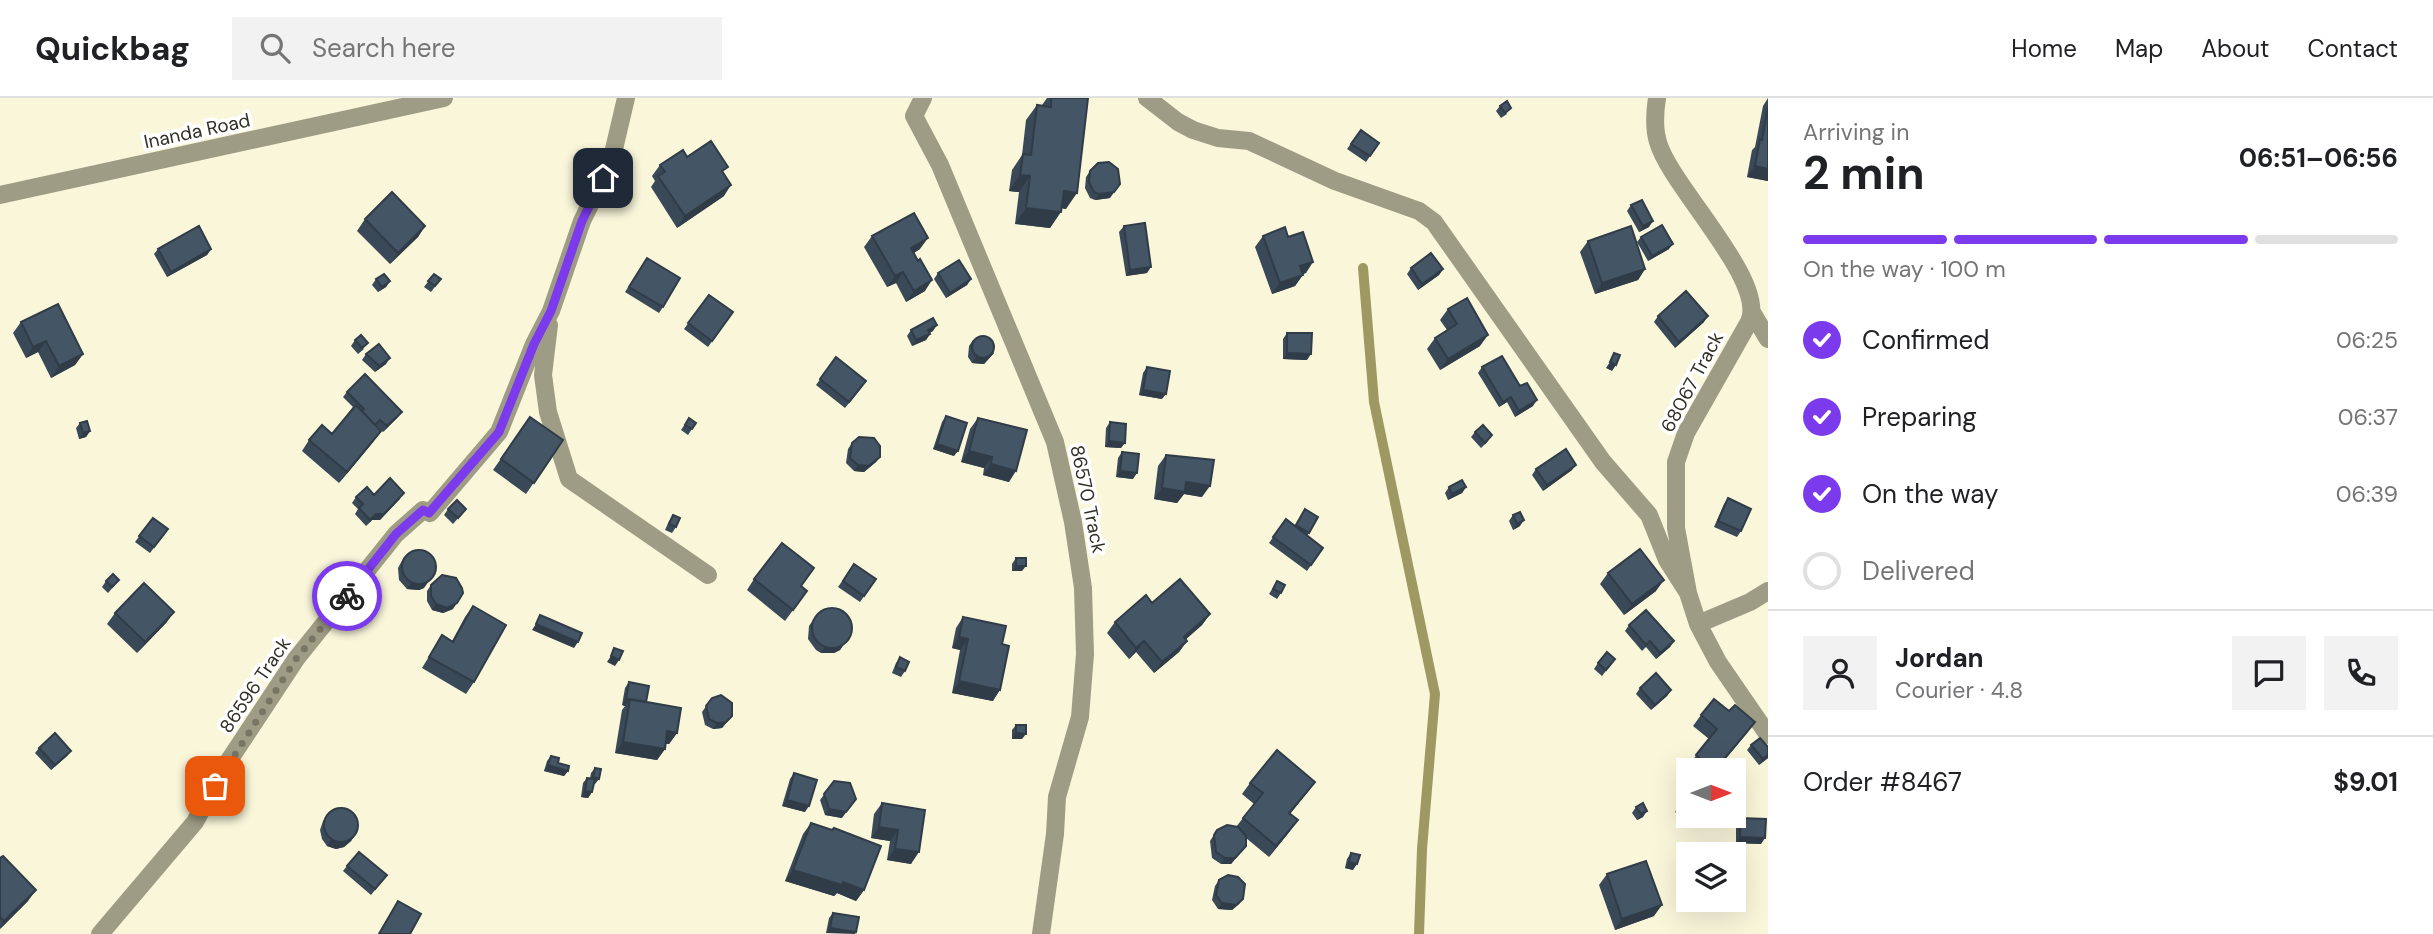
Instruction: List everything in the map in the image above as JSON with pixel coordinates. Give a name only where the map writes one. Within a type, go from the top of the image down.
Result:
[{"type":"street","name":"Inanda Road","points":[[0,195],[444,98]]},
{"type":"street","name":"86596 Track","points":[[100,934],[195,822],[225,768],[296,659],[396,534],[423,510],[429,513],[499,432],[534,344],[551,311],[582,221],[611,162],[626,98]]},
{"type":"street","name":"86570 Track","points":[[923,98],[914,116],[940,165],[1055,442],[1073,522],[1083,588],[1085,654],[1080,718],[1057,797],[1055,834],[1041,934]]},
{"type":"street","points":[[1147,98],[1193,130],[1218,138],[1249,141],[1335,181],[1419,211],[1434,222],[1603,462],[1649,515],[1667,560],[1688,593]]},
{"type":"street","points":[[1657,98],[1658,142],[1676,177],[1704,215],[1745,283],[1754,303],[1754,314],[1768,339]]},
{"type":"street","points":[[551,311],[543,375],[548,412],[569,479],[708,575]]},
{"type":"street","name":"68067 Track","points":[[1754,314],[1685,433],[1676,462],[1676,528],[1688,593],[1698,624],[1718,662],[1768,735]]},
{"type":"street","points":[[1698,624],[1750,602],[1768,591]]},
{"type":"building","points":[[1051,98],[1088,98],[1077,193],[1064,191],[1061,212],[1026,208],[1030,176],[1020,175],[1023,154],[1031,155],[1037,105],[1051,107]]},
{"type":"building","points":[[1507,101],[1511,108],[1505,113],[1500,106]]},
{"type":"building","points":[[1768,107],[1768,169],[1755,166]]},
{"type":"building","points":[[1361,130],[1379,143],[1370,156],[1351,144]]},
{"type":"building","points":[[711,141],[728,167],[722,171],[731,185],[685,216],[658,176],[665,172],[660,165],[683,150],[687,157]]},
{"type":"building","points":[[1109,162],[1118,169],[1120,184],[1114,192],[1094,192],[1089,182],[1090,171],[1098,163]]},
{"type":"building","points":[[392,192],[425,226],[398,253],[365,219]]},
{"type":"building","points":[[1642,200],[1653,221],[1643,226],[1631,205]]},
{"type":"building","points":[[914,213],[928,238],[911,248],[932,280],[914,291],[903,272],[895,276],[872,236]]},
{"type":"building","points":[[1145,223],[1151,267],[1130,270],[1124,226]]},
{"type":"building","points":[[1662,225],[1673,244],[1652,256],[1641,237]]},
{"type":"building","points":[[199,226],[211,249],[171,272],[158,249]]},
{"type":"building","points":[[1631,226],[1645,269],[1602,283],[1588,241]]},
{"type":"building","points":[[1285,227],[1288,237],[1303,232],[1313,262],[1300,266],[1303,275],[1280,283],[1263,236]]},
{"type":"building","points":[[1431,253],[1443,269],[1422,284],[1411,268]]},
{"type":"building","points":[[647,258],[680,278],[663,307],[629,287]]},
{"type":"building","points":[[959,260],[971,279],[950,293],[938,273]]},
{"type":"building","points":[[384,274],[390,281],[382,287],[376,279]]},
{"type":"building","points":[[434,274],[441,279],[435,286],[428,281]]},
{"type":"building","points":[[1686,291],[1708,316],[1679,342],[1658,316]]},
{"type":"building","points":[[709,295],[733,312],[712,341],[688,323]]},
{"type":"building","points":[[1467,298],[1488,335],[1448,359],[1435,338],[1457,324],[1448,309]]},
{"type":"building","points":[[58,304],[83,354],[59,366],[46,341],[33,347],[21,322]]},
{"type":"building","points":[[933,318],[937,325],[928,330],[930,334],[916,340],[911,330]]},
{"type":"building","points":[[1287,333],[1312,333],[1311,354],[1287,353]]},
{"type":"building","points":[[361,335],[368,343],[362,348],[355,340]]},
{"type":"building","points":[[983,336],[991,339],[994,347],[991,355],[983,358],[975,355],[972,347],[975,339]]},
{"type":"building","points":[[379,344],[390,358],[379,366],[366,354]]},
{"type":"building","points":[[1614,353],[1620,355],[1616,365],[1610,362]]},
{"type":"building","points":[[1502,356],[1520,386],[1527,383],[1537,400],[1519,411],[1511,397],[1503,402],[1482,367]]},
{"type":"building","points":[[836,357],[866,381],[849,402],[820,379]]},
{"type":"building","points":[[1147,367],[1170,371],[1166,394],[1143,390]]},
{"type":"building","points":[[365,374],[402,412],[387,426],[380,420],[375,425],[347,392]]},
{"type":"building","points":[[356,405],[381,431],[347,472],[309,440],[322,425],[332,434]]},
{"type":"building","points":[[946,416],[967,423],[958,451],[937,444]]},
{"type":"building","points":[[530,417],[563,440],[534,483],[501,459]]},
{"type":"building","points":[[689,418],[696,423],[692,429],[685,425]]},
{"type":"building","points":[[978,418],[1027,430],[1016,471],[991,464],[992,457],[969,451]]},
{"type":"building","points":[[87,421],[90,431],[83,433],[80,423]]},
{"type":"building","points":[[1110,422],[1126,424],[1125,443],[1109,441]]},
{"type":"building","points":[[1483,425],[1492,435],[1485,443],[1475,432]]},
{"type":"building","points":[[859,437],[874,438],[880,446],[880,457],[868,466],[858,465],[850,458],[852,443]]},
{"type":"building","points":[[1566,449],[1576,465],[1547,485],[1536,469]]},
{"type":"building","points":[[1122,452],[1139,454],[1137,473],[1120,471]]},
{"type":"building","points":[[1166,455],[1214,460],[1210,486],[1186,482],[1185,492],[1162,488]]},
{"type":"building","points":[[390,478],[404,493],[384,514],[376,514],[370,520],[359,508],[363,504],[356,497],[367,487],[374,495]]},
{"type":"building","points":[[1462,480],[1466,487],[1452,494],[1449,487]]},
{"type":"building","points":[[1728,498],[1751,509],[1741,531],[1718,521]]},
{"type":"building","points":[[457,500],[466,509],[458,518],[448,509]]},
{"type":"building","points":[[1305,509],[1318,517],[1309,533],[1296,525]]},
{"type":"building","points":[[1520,512],[1524,520],[1517,524],[1513,515]]},
{"type":"building","points":[[673,515],[680,518],[676,527],[669,524]]},
{"type":"building","points":[[153,518],[168,529],[154,547],[139,536]]},
{"type":"building","points":[[1286,519],[1323,548],[1311,565],[1273,537]]},
{"type":"building","points":[[782,543],[814,568],[801,586],[807,591],[793,610],[754,579]]},
{"type":"building","points":[[1640,549],[1664,580],[1632,604],[1608,573]]},
{"type":"building","points":[[419,550],[431,555],[436,567],[431,579],[419,584],[407,579],[402,567],[407,555]]},
{"type":"building","points":[[1016,558],[1026,558],[1026,566],[1016,566]]},
{"type":"building","points":[[854,564],[876,579],[864,596],[843,581]]},
{"type":"building","points":[[113,574],[119,580],[112,587],[106,581]]},
{"type":"building","points":[[442,575],[456,578],[463,593],[457,603],[447,608],[436,604],[431,596],[431,585]]},
{"type":"building","points":[[1180,579],[1210,614],[1184,637],[1187,641],[1162,662],[1144,641],[1136,648],[1115,622],[1146,595],[1152,603]]},
{"type":"building","points":[[1277,581],[1285,585],[1281,593],[1273,589]]},
{"type":"building","points":[[144,583],[174,612],[145,642],[115,613]]},
{"type":"building","points":[[473,606],[506,625],[474,682],[429,657],[442,635],[453,642]]},
{"type":"building","points":[[832,608],[846,614],[852,628],[846,642],[832,648],[818,642],[812,628],[818,614]]},
{"type":"building","points":[[1646,610],[1674,641],[1660,653],[1650,641],[1646,645],[1629,625]]},
{"type":"building","points":[[540,615],[582,633],[578,642],[536,624]]},
{"type":"building","points":[[963,617],[1006,626],[1002,644],[1009,646],[1000,690],[959,681],[968,639],[959,637]]},
{"type":"building","points":[[614,648],[623,651],[619,660],[611,656]]},
{"type":"building","points":[[1607,652],[1615,659],[1606,670],[1598,663]]},
{"type":"building","points":[[900,657],[909,662],[905,671],[896,667]]},
{"type":"building","points":[[1656,673],[1671,690],[1655,705],[1640,688]]},
{"type":"building","points":[[629,682],[649,686],[646,702],[626,699]]},
{"type":"building","points":[[721,695],[732,703],[732,716],[726,722],[717,723],[709,719],[706,706],[712,698]]},
{"type":"building","points":[[630,699],[681,708],[677,733],[667,731],[665,749],[623,742]]},
{"type":"building","points":[[1714,699],[1729,711],[1735,705],[1755,722],[1725,758],[1699,758],[1696,755],[1717,729],[1701,715]]},
{"type":"building","points":[[1016,725],[1026,725],[1026,734],[1016,733]]},
{"type":"building","points":[[55,733],[71,751],[55,765],[39,748]]},
{"type":"building","points":[[1760,738],[1768,747],[1768,755],[1763,759],[1751,745]]},
{"type":"building","points":[[1277,750],[1315,782],[1289,813],[1298,820],[1276,846],[1243,818],[1263,793],[1250,783]]},
{"type":"building","points":[[551,756],[559,758],[558,763],[569,766],[568,771],[548,765]]},
{"type":"building","points":[[595,768],[601,769],[599,779],[593,777]]},
{"type":"building","points":[[794,773],[817,780],[809,806],[787,800]]},
{"type":"building","points":[[587,778],[595,779],[592,792],[585,791]]},
{"type":"building","points":[[834,781],[850,783],[856,799],[846,812],[829,809],[824,794]]},
{"type":"building","points":[[882,803],[925,810],[919,852],[895,849],[898,830],[879,827]]},
{"type":"building","points":[[1643,803],[1647,811],[1641,814],[1636,807]]},
{"type":"building","points":[[341,808],[353,813],[358,825],[353,837],[341,842],[329,837],[324,825],[329,813]]},
{"type":"building","points":[[1746,818],[1766,819],[1765,838],[1740,837],[1740,828],[1746,828]]},
{"type":"building","points":[[811,823],[832,830],[834,828],[881,846],[864,890],[793,870]]},
{"type":"building","points":[[1227,825],[1238,827],[1246,836],[1246,846],[1235,858],[1225,858],[1216,852],[1214,835],[1217,830]]},
{"type":"building","points":[[359,852],[387,875],[375,889],[347,866]]},
{"type":"building","points":[[1351,853],[1360,855],[1357,864],[1349,862]]},
{"type":"building","points":[[3,856],[36,890],[4,921],[0,917],[0,858]]},
{"type":"building","points":[[1646,861],[1662,905],[1622,919],[1607,874]]},
{"type":"building","points":[[1228,875],[1238,877],[1245,884],[1243,899],[1236,905],[1222,903],[1216,895],[1219,880]]},
{"type":"building","points":[[398,901],[421,914],[410,934],[379,934]]},
{"type":"building","points":[[833,913],[859,917],[856,932],[830,928]]},
{"type":"waterway","points":[[1363,268],[1374,402],[1435,694],[1422,849],[1419,934]]},
{"type":"way so far","points":[[215,786],[234,752],[296,659],[347,596]]},
{"type":"route","points":[[347,596],[396,534],[423,510],[429,513],[499,432],[567,271],[582,221],[603,178]]}]
